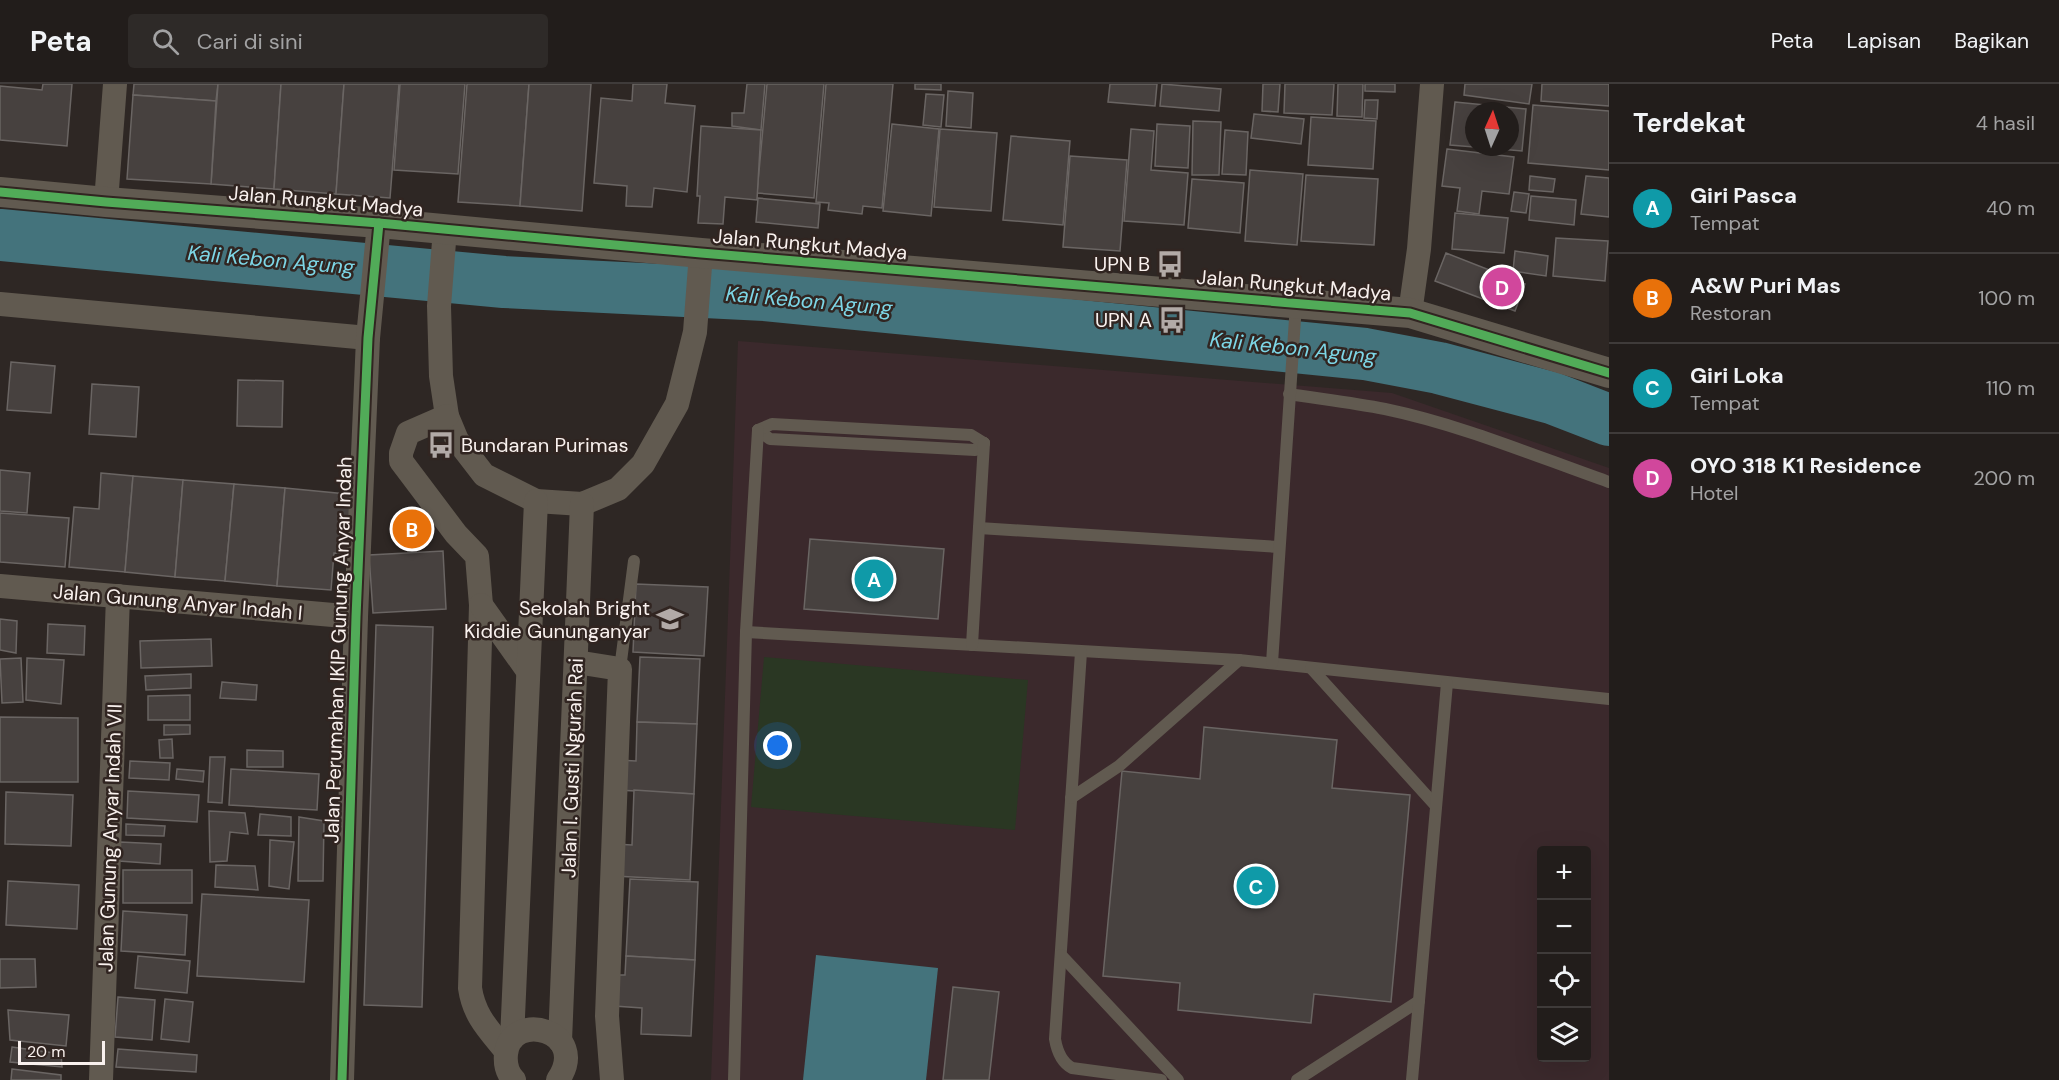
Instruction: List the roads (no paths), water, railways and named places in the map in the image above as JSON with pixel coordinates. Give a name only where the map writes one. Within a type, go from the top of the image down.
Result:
[{"type":"street","points":[[106,202],[116,84]]},
{"type":"street","points":[[1410,313],[1419,249],[1432,84]]},
{"type":"street","name":"Jalan Rungkut Madya","points":[[0,192],[379,223],[443,243],[701,253],[1295,311],[1410,313],[1609,373]]},
{"type":"street","name":"Jalan Perumahan IKIP Gunung Anyar Indah","points":[[342,1080],[356,617],[368,338],[379,223]]},
{"type":"street","points":[[443,243],[439,306],[441,376],[447,416],[458,440],[484,475],[536,501],[582,504],[618,489],[643,464],[677,404],[695,332],[701,253]]},
{"type":"street","points":[[0,304],[368,338]]},
{"type":"street","points":[[447,416],[408,433],[401,453],[401,461],[456,534],[477,556],[482,605],[470,988],[472,1005],[483,1024],[509,1045]]},
{"type":"street","points":[[512,1079],[505,1065],[509,1045],[536,501]]},
{"type":"street","name":"Jalan I. Gusti Ngurah Rai","points":[[558,1080],[565,1067],[566,1054],[560,1041],[582,504]]},
{"type":"street","name":"Jalan Gunung Anyar Indah I","points":[[0,586],[356,617]]},
{"type":"street","name":"Jalan Gunung Anyar Indah VII","points":[[101,1080],[118,597]]},
{"type":"street","points":[[482,605],[528,671]]},
{"type":"street","points":[[576,662],[620,669],[607,1016],[612,1080]]},
{"type":"street","points":[[509,1045],[524,1031],[537,1029],[550,1032],[560,1041]]},
{"type":"lane","points":[[1272,663],[1295,311]]},
{"type":"lane","points":[[1289,394],[1385,409],[1419,417],[1609,482]]},
{"type":"lane","points":[[734,1080],[746,632],[758,430],[772,424],[971,435],[984,443],[972,645]]},
{"type":"lane","points":[[980,528],[1279,547]]},
{"type":"lane","points":[[620,669],[634,561]]},
{"type":"lane","points":[[746,632],[1239,660],[1609,699]]},
{"type":"lane","points":[[1081,652],[1055,1040],[1059,1053],[1067,1066],[1072,1068],[1161,1080]]},
{"type":"lane","points":[[1071,798],[1119,766],[1239,660]]},
{"type":"lane","points":[[1311,668],[1436,806]]},
{"type":"lane","points":[[1412,1080],[1447,683]]},
{"type":"lane","points":[[1061,955],[1178,1080]]},
{"type":"lane","points":[[1297,1080],[1419,1001]]},
{"type":"water","points":[[816,955],[938,968],[926,1080],[803,1080]]},
{"type":"waterway","name":"Kali Kebon Agung","points":[[0,235],[504,282],[765,295],[1365,354],[1439,368],[1552,398],[1609,420]]},
{"type":"place","name":"UPN B","points":[[1170,264]]},
{"type":"place","name":"OYO 318 K1 Residence","points":[[1502,287]]},
{"type":"place","name":"UPN A","points":[[1172,320]]},
{"type":"place","name":"Bundaran Purimas","points":[[441,445]]},
{"type":"place","name":"A&W Puri Mas","points":[[412,529]]},
{"type":"place","name":"Giri Pasca","points":[[874,579]]},
{"type":"place","name":"Sekolah Bright Kiddie Gununganyar","points":[[670,619]]},
{"type":"place","name":"Giri Loka","points":[[1256,886]]}]
